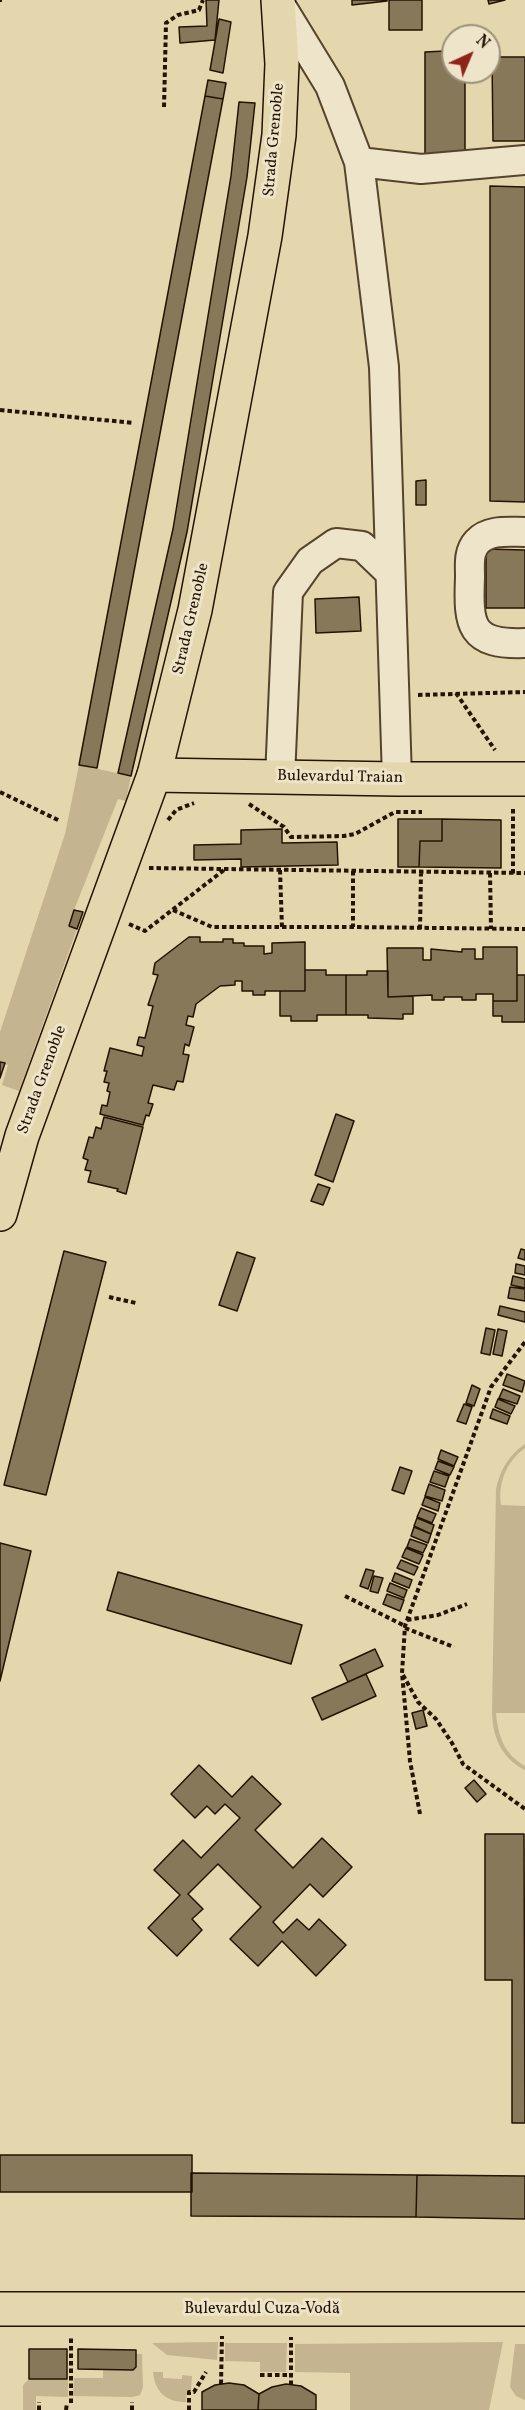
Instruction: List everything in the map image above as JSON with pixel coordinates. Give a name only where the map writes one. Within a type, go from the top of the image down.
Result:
[{"type":"main road","name":"Strada Grenoble","points":[[0,1214],[22,1136],[154,775],[195,610],[265,236],[279,135],[282,64],[278,0]]},
{"type":"main road","name":"Bulevardul Traian","points":[[154,775],[397,779],[525,778]]},
{"type":"main road","name":"Bulevardul Cuza-Vodă","points":[[0,2309],[525,2309]]},
{"type":"lane","points":[[278,0],[330,86],[359,162],[384,367],[397,779]]},
{"type":"lane","points":[[359,162],[421,169],[525,160]]},
{"type":"lane","points":[[525,532],[500,531],[487,535],[477,542],[470,554],[469,611],[472,624],[482,635],[493,641],[525,642]]},
{"type":"lane","points":[[280,778],[288,592],[310,561],[336,543],[362,546],[389,572]]},
{"type":"path","points":[[164,107],[166,23],[178,15],[199,10],[203,0]]},
{"type":"path","points":[[0,410],[134,423]]},
{"type":"path","points":[[456,693],[495,750]]},
{"type":"path","points":[[394,696],[525,693]]},
{"type":"path","points":[[0,792],[60,821]]},
{"type":"path","points":[[166,825],[176,810],[201,802]]},
{"type":"path","points":[[240,804],[252,805],[284,827],[291,837],[355,834],[395,812],[422,812]]},
{"type":"path","points":[[513,809],[513,873]]},
{"type":"path","points":[[153,860],[149,870],[525,873]]},
{"type":"path","points":[[129,926],[146,931],[224,869]]},
{"type":"path","points":[[280,870],[282,928]]},
{"type":"path","points":[[353,871],[353,927]]},
{"type":"path","points":[[420,929],[421,872]]},
{"type":"path","points":[[490,873],[491,929]]},
{"type":"path","points":[[173,910],[212,927],[525,929]]},
{"type":"path","points":[[109,1297],[136,1303]]},
{"type":"path","points":[[420,1814],[410,1761],[402,1673],[405,1627],[491,1388],[525,1342]]},
{"type":"path","points":[[345,1596],[405,1627],[454,1647]]},
{"type":"path","points":[[407,1620],[438,1615],[467,1604]]},
{"type":"path","points":[[402,1673],[418,1702],[436,1719],[463,1764],[525,1809]]},
{"type":"path","points":[[66,2410],[69,2403],[71,2336]]},
{"type":"path","points":[[221,2384],[222,2336]]},
{"type":"path","points":[[291,2337],[291,2385]]},
{"type":"path","points":[[189,2410],[189,2392],[194,2392],[206,2372]]},
{"type":"path","points":[[260,2376],[291,2375]]},
{"type":"path","points":[[39,2402],[39,2410]]},
{"type":"path","points":[[132,2402],[132,2410]]},
{"type":"shaded area","points":[[79,765],[131,776],[126,801],[118,799],[74,910],[69,926],[77,929],[19,1091],[2,1085],[8,1065],[0,1062],[0,1032],[65,834]]},
{"type":"shaded area","points":[[525,1444],[525,1448],[508,1466],[502,1481],[500,1497],[501,1505],[525,1506],[525,1713],[496,1713],[503,1744],[512,1756],[525,1766],[525,1770],[504,1753],[496,1737],[492,1710],[496,1489],[506,1464]]},
{"type":"shaded area","points":[[218,2342],[217,2360],[167,2355],[152,2343]]},
{"type":"shaded area","points":[[503,2342],[489,2410],[350,2410],[350,2373],[295,2372],[295,2344]]},
{"type":"shaded area","points":[[225,2343],[287,2343],[286,2372],[260,2372],[260,2362],[225,2361]]},
{"type":"shaded area","points":[[515,2344],[525,2344],[525,2400],[516,2396],[510,2387]]},
{"type":"shaded area","points":[[136,2354],[142,2354],[143,2387],[140,2395],[132,2397],[73,2396],[74,2378],[103,2378],[103,2369],[133,2369],[136,2367]]},
{"type":"shaded area","points":[[153,2372],[163,2372],[163,2378],[182,2379],[182,2375],[192,2376],[191,2390],[187,2391],[186,2402],[167,2398],[156,2385]]},
{"type":"shaded area","points":[[29,2379],[68,2379],[68,2397],[36,2396],[36,2410],[23,2410],[23,2385]]},
{"type":"building","points":[[206,0],[219,0],[215,40],[180,43],[179,27],[207,26]]},
{"type":"building","points":[[352,0],[387,0],[387,1],[352,5]]},
{"type":"building","points":[[389,0],[422,0],[422,30],[389,30]]},
{"type":"building","points":[[488,0],[505,0],[489,4]]},
{"type":"building","points":[[219,19],[231,22],[223,73],[210,70]]},
{"type":"building","points":[[441,51],[441,84],[465,84],[465,155],[425,163],[425,52]]},
{"type":"building","points":[[501,57],[525,57],[525,141],[493,141],[492,84],[501,84]]},
{"type":"building","points":[[208,80],[226,83],[223,99],[205,96]]},
{"type":"building","points":[[205,96],[223,99],[97,768],[79,765]]},
{"type":"building","points":[[239,102],[255,103],[247,177],[187,532],[131,776],[118,773],[173,529],[231,176]]},
{"type":"building","points":[[490,186],[525,187],[525,502],[490,501]]},
{"type":"building","points":[[426,480],[426,505],[416,505],[416,481]]},
{"type":"building","points":[[486,549],[525,550],[525,608],[486,608]]},
{"type":"building","points":[[359,597],[361,631],[316,633],[315,599]]},
{"type":"building","points":[[398,819],[442,819],[442,841],[420,841],[419,867],[398,867]]},
{"type":"building","points":[[442,819],[501,820],[501,868],[419,867],[420,841],[442,841]]},
{"type":"building","points":[[282,829],[282,843],[337,842],[338,865],[241,867],[241,859],[194,860],[194,845],[241,844],[241,830]]},
{"type":"building","points":[[74,910],[83,912],[77,929],[69,926]]},
{"type":"building","points":[[189,937],[200,937],[200,942],[223,942],[223,939],[233,939],[233,943],[244,943],[244,946],[264,946],[264,954],[272,953],[272,943],[305,942],[305,991],[265,991],[265,995],[253,995],[253,991],[242,991],[242,981],[235,981],[235,985],[220,986],[196,1004],[193,1017],[188,1016],[186,1025],[194,1027],[189,1046],[185,1044],[183,1054],[189,1055],[183,1082],[177,1081],[174,1090],[153,1085],[148,1103],[153,1104],[143,1125],[100,1114],[102,1105],[107,1106],[110,1092],[107,1091],[109,1083],[104,1082],[107,1071],[104,1071],[110,1048],[142,1056],[144,1047],[137,1045],[139,1037],[145,1038],[153,1006],[148,1005],[158,975],[153,974],[155,963]]},
{"type":"building","points":[[483,947],[517,947],[517,1001],[493,1001],[493,994],[476,994],[476,1000],[444,997],[444,1000],[432,1000],[432,995],[388,997],[387,948],[423,948],[423,960],[431,960],[431,949],[462,952],[462,949],[475,949],[475,959],[483,959]]},
{"type":"building","points":[[305,970],[326,970],[326,975],[346,975],[346,1015],[317,1015],[317,1021],[291,1021],[291,1016],[280,1016],[280,991],[305,991]]},
{"type":"building","points":[[367,971],[388,971],[388,997],[413,996],[413,1014],[403,1014],[403,1019],[346,1015],[346,975],[367,975]]},
{"type":"building","points":[[517,975],[525,975],[525,1022],[502,1022],[502,1016],[493,1016],[493,1001],[517,1001]]},
{"type":"building","points":[[0,1062],[5,1063],[0,1078]]},
{"type":"building","points":[[336,1114],[354,1121],[333,1182],[315,1175]]},
{"type":"building","points":[[104,1117],[143,1127],[126,1194],[117,1191],[118,1189],[88,1182],[91,1171],[85,1170],[88,1160],[83,1158],[89,1137],[93,1138],[96,1127],[101,1129]]},
{"type":"building","points":[[318,1184],[330,1188],[323,1205],[311,1201]]},
{"type":"building","points":[[521,1249],[525,1250],[525,1260],[518,1258]]},
{"type":"building","points":[[64,1251],[106,1262],[46,1495],[4,1485]]},
{"type":"building","points":[[237,1252],[255,1258],[237,1311],[219,1305]]},
{"type":"building","points":[[516,1264],[525,1266],[525,1275],[515,1273]]},
{"type":"building","points":[[513,1276],[525,1279],[525,1288],[511,1285]]},
{"type":"building","points":[[510,1287],[525,1289],[525,1301],[508,1298]]},
{"type":"building","points":[[500,1306],[525,1312],[525,1322],[498,1315]]},
{"type":"building","points":[[486,1328],[495,1330],[490,1355],[481,1353]]},
{"type":"building","points":[[498,1329],[507,1331],[502,1356],[493,1354]]},
{"type":"building","points":[[507,1374],[525,1381],[522,1392],[503,1385]]},
{"type":"building","points":[[472,1385],[480,1389],[474,1406],[466,1403]]},
{"type":"building","points":[[503,1389],[520,1396],[517,1404],[499,1398]]},
{"type":"building","points":[[498,1399],[515,1406],[511,1414],[495,1407]]},
{"type":"building","points":[[464,1404],[472,1407],[466,1424],[457,1421]]},
{"type":"building","points":[[493,1409],[510,1416],[507,1424],[490,1418]]},
{"type":"building","points":[[441,1450],[458,1457],[454,1466],[438,1459]]},
{"type":"building","points":[[438,1461],[454,1467],[450,1475],[435,1469]]},
{"type":"building","points":[[400,1467],[412,1471],[404,1494],[392,1490]]},
{"type":"building","points":[[434,1471],[449,1476],[445,1487],[430,1482]]},
{"type":"building","points":[[429,1484],[445,1490],[442,1501],[425,1496]]},
{"type":"building","points":[[425,1497],[440,1503],[438,1511],[422,1505]]},
{"type":"building","points":[[421,1508],[436,1514],[432,1523],[417,1517]]},
{"type":"building","points":[[417,1518],[434,1525],[431,1534],[414,1526]]},
{"type":"building","points":[[414,1527],[431,1534],[428,1543],[411,1536]]},
{"type":"building","points":[[410,1539],[427,1545],[423,1553],[407,1547]]},
{"type":"building","points":[[0,1543],[31,1551],[0,1681]]},
{"type":"building","points":[[406,1548],[423,1555],[419,1564],[402,1557]]},
{"type":"building","points":[[401,1560],[418,1567],[414,1575],[397,1568]]},
{"type":"building","points":[[366,1569],[374,1571],[368,1589],[360,1586]]},
{"type":"building","points":[[118,1572],[302,1625],[291,1664],[107,1610]]},
{"type":"building","points":[[395,1573],[412,1580],[409,1588],[392,1581]]},
{"type":"building","points":[[374,1576],[383,1578],[378,1593],[370,1591]]},
{"type":"building","points":[[390,1583],[407,1590],[404,1598],[387,1591]]},
{"type":"building","points":[[387,1594],[404,1600],[400,1611],[383,1604]]},
{"type":"building","points":[[375,1649],[383,1666],[348,1682],[340,1665]]},
{"type":"building","points":[[366,1674],[376,1696],[322,1720],[312,1698]]},
{"type":"building","points":[[423,1710],[427,1726],[416,1729],[412,1713]]},
{"type":"building","points":[[199,1765],[232,1797],[252,1776],[281,1804],[255,1830],[293,1868],[322,1838],[352,1867],[323,1897],[310,1884],[273,1922],[283,1933],[297,1919],[309,1930],[319,1919],[346,1945],[316,1976],[282,1941],[258,1966],[230,1939],[261,1907],[218,1864],[188,1894],[203,1909],[192,1919],[202,1930],[177,1956],[148,1928],[180,1895],[154,1870],[183,1840],[201,1858],[240,1818],[225,1804],[215,1814],[207,1806],[195,1818],[171,1794]]},
{"type":"building","points":[[474,1780],[486,1794],[477,1802],[465,1788]]},
{"type":"building","points":[[485,1834],[524,1834],[525,2123],[512,2123],[512,1980],[485,1980]]},
{"type":"building","points":[[0,2155],[192,2155],[192,2192],[0,2192]]},
{"type":"building","points":[[191,2173],[417,2175],[416,2217],[191,2216]]},
{"type":"building","points":[[417,2175],[525,2176],[525,2219],[416,2217]]},
{"type":"building","points":[[29,2349],[67,2349],[67,2379],[29,2379]]},
{"type":"building","points":[[78,2349],[136,2350],[136,2367],[133,2370],[78,2369]]},
{"type":"building","points":[[229,2383],[244,2385],[259,2394],[258,2410],[202,2410],[202,2392],[215,2385]]},
{"type":"building","points":[[286,2384],[301,2386],[316,2395],[316,2410],[258,2410],[259,2394],[272,2387]]}]
